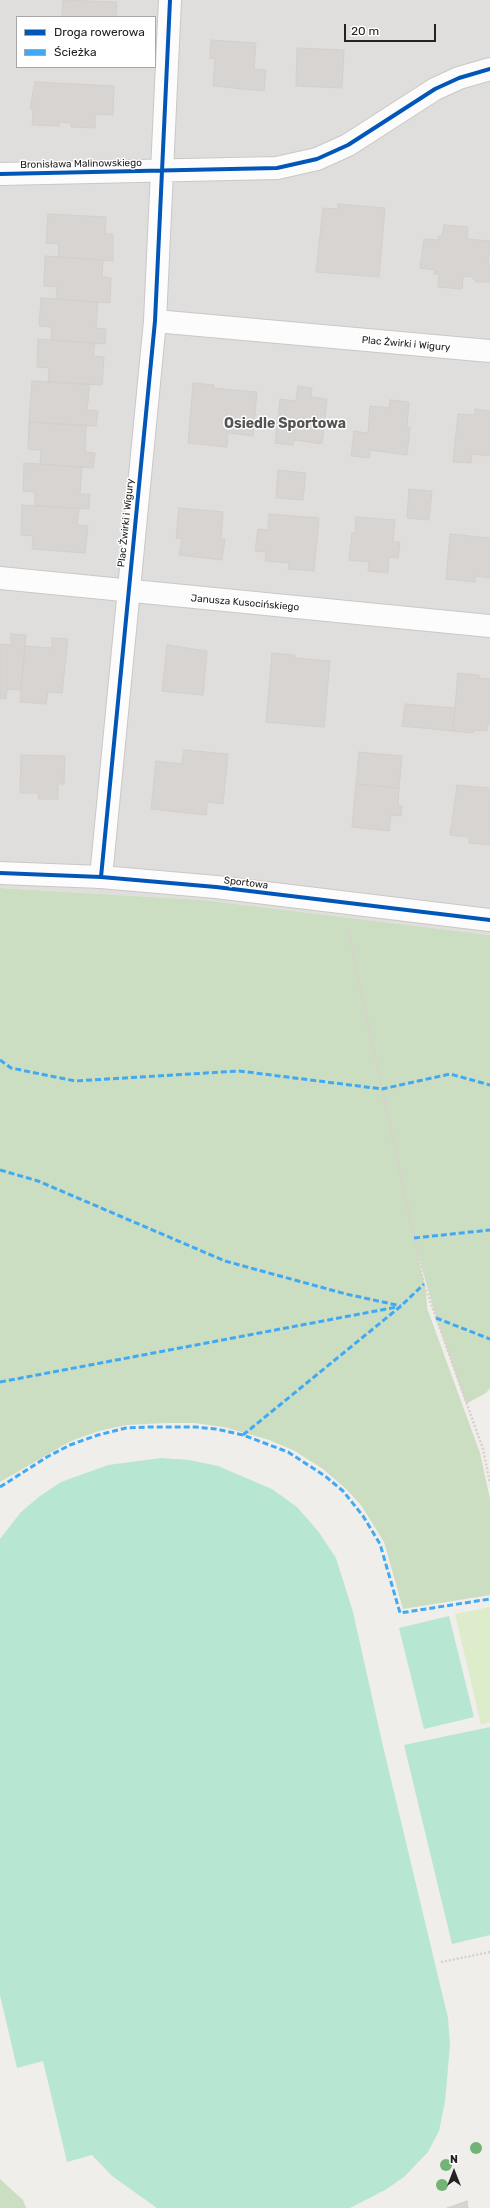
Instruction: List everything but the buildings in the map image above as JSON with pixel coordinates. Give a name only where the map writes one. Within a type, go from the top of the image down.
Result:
[{"type":"street","name":"Plac Żwirki i Wigury","points":[[101,877],[127,592],[155,321],[170,0]]},
{"type":"street","name":"Bronisława Malinowskiego","points":[[0,174],[277,168],[316,159],[348,145],[435,90],[459,78],[490,69]]},
{"type":"street","name":"Plac Żwirki i Wigury","points":[[155,321],[490,351]]},
{"type":"street","name":"Janusza Kusocińskiego","points":[[0,578],[127,592],[490,626]]},
{"type":"street","name":"Sportowa","points":[[0,873],[101,877],[216,887],[490,920]]},
{"type":"path","points":[[342,902],[424,1284],[483,1449],[490,1483]]},
{"type":"path","points":[[441,1962],[490,1952]]},
{"type":"shaded area","points":[[0,0],[490,0],[490,935],[203,900],[0,888]]},
{"type":"green space","points":[[0,888],[203,900],[490,935],[490,1388],[486,1393],[466,1404],[436,1318],[417,1251],[426,1291],[427,1308],[480,1453],[490,1499],[490,1595],[403,1609],[384,1542],[361,1505],[345,1488],[323,1469],[293,1450],[269,1440],[224,1427],[194,1423],[165,1423],[126,1425],[99,1431],[71,1441],[0,1482]]},
{"type":"green space","points":[[161,1458],[189,1460],[218,1466],[272,1489],[297,1507],[318,1531],[336,1558],[353,1612],[382,1742],[448,2018],[450,2045],[445,2102],[439,2131],[428,2152],[404,2177],[385,2190],[350,2208],[157,2208],[112,2176],[92,2155],[67,2162],[43,2061],[17,2068],[0,1995],[0,1539],[21,1512],[40,1496],[61,1482],[108,1465]]},
{"type":"green space","points":[[490,1607],[490,1722],[481,1725],[455,1614]]},
{"type":"green space","points":[[449,1616],[474,1717],[424,1729],[399,1628]]},
{"type":"green space","points":[[490,1727],[490,1935],[452,1944],[404,1745]]},
{"type":"green space","points":[[0,2179],[23,2200],[26,2208],[0,2208]]},
{"type":"marked path","points":[[0,1060],[11,1068],[75,1081],[239,1071],[382,1089],[450,1074],[490,1085]]},
{"type":"marked path","points":[[0,1170],[38,1181],[225,1261],[346,1294],[401,1306]]},
{"type":"marked path","points":[[414,1238],[490,1230]]},
{"type":"marked path","points":[[243,1435],[401,1306],[424,1284]]},
{"type":"marked path","points":[[0,1382],[397,1307]]},
{"type":"marked path","points":[[436,1318],[490,1339]]},
{"type":"marked path","points":[[0,1487],[47,1457],[70,1445],[98,1435],[126,1428],[195,1427],[216,1429],[243,1435],[288,1452],[325,1476],[343,1491],[363,1516],[380,1544],[400,1613],[490,1599]]},
{"type":"cycle path","points":[[101,877],[155,321],[170,0]]},
{"type":"cycle path","points":[[0,174],[277,168],[317,159],[348,145],[435,89],[459,78],[490,69]]},
{"type":"cycle path","points":[[0,873],[101,877],[216,887],[490,920]]},
{"type":"district","name":"Osiedle Sportowa","points":[[285,424]]}]
